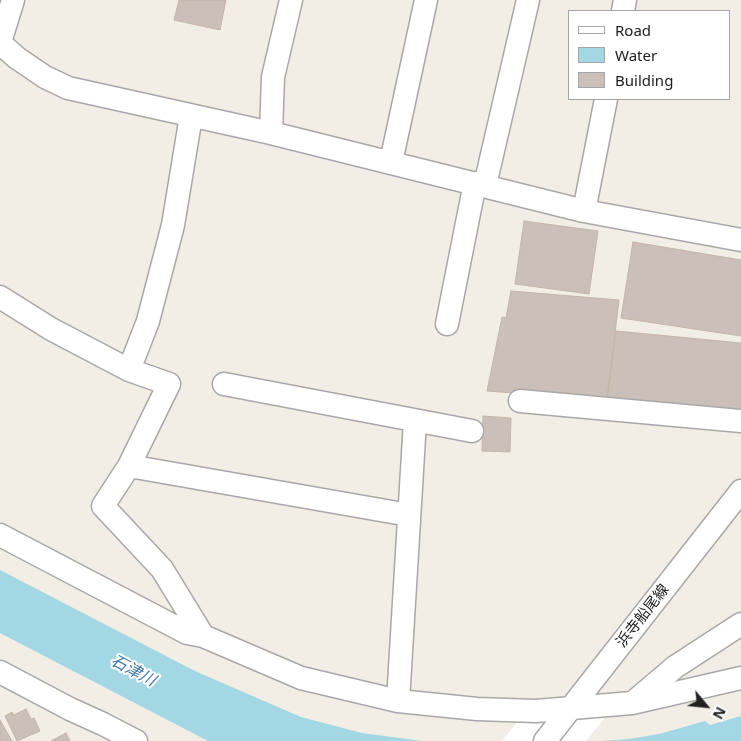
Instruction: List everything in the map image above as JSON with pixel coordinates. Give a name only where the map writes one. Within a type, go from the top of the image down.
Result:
[{"type":"street","points":[[13,0],[0,42],[17,58],[45,77],[68,88],[271,133],[584,211],[741,240]]},
{"type":"street","points":[[271,133],[273,77],[291,0]]},
{"type":"street","points":[[391,162],[426,0]]},
{"type":"street","points":[[448,324],[480,184],[528,0]]},
{"type":"street","points":[[584,211],[606,100]]},
{"type":"street","points":[[128,370],[148,321],[173,225],[190,116]]},
{"type":"street","points":[[0,297],[51,329],[128,370],[169,384],[129,466],[103,506],[162,569],[203,636]]},
{"type":"street","points":[[224,384],[472,431]]},
{"type":"street","points":[[520,401],[741,420]]},
{"type":"street","points":[[398,701],[415,420]]},
{"type":"street","points":[[129,466],[409,515]]},
{"type":"street","name":"浜寺船尾線","points":[[545,741],[741,492]]},
{"type":"street","points":[[0,535],[187,633],[203,636],[301,678],[398,701],[477,710],[536,711],[566,714],[632,703],[741,678]]},
{"type":"street","points":[[632,703],[675,667],[741,624]]},
{"type":"street","points":[[0,672],[136,741]]},
{"type":"street","points":[[70,709],[109,741]]},
{"type":"water","name":"石津川","points":[[0,570],[195,671],[301,717],[362,733],[423,741],[208,741],[0,633]]},
{"type":"water","points":[[741,716],[741,741],[601,741],[659,734],[705,721],[710,725]]},
{"type":"pier","points":[[529,707],[612,709],[586,741],[502,741]]},
{"type":"building","points":[[179,0],[226,0],[220,30],[174,20]]},
{"type":"building","points":[[524,221],[598,231],[589,294],[515,284]]},
{"type":"building","points":[[633,242],[741,260],[741,336],[621,318]]},
{"type":"building","points":[[511,291],[619,300],[607,400],[487,391],[502,317],[506,318]]},
{"type":"building","points":[[616,331],[741,343],[741,412],[607,400]]},
{"type":"building","points":[[483,416],[511,418],[510,452],[482,451]]},
{"type":"building","points":[[26,709],[31,719],[34,718],[40,731],[17,741],[5,716],[12,712],[14,715]]},
{"type":"building","points":[[0,720],[12,741],[0,741]]},
{"type":"building","points":[[66,733],[70,741],[51,741]]}]
